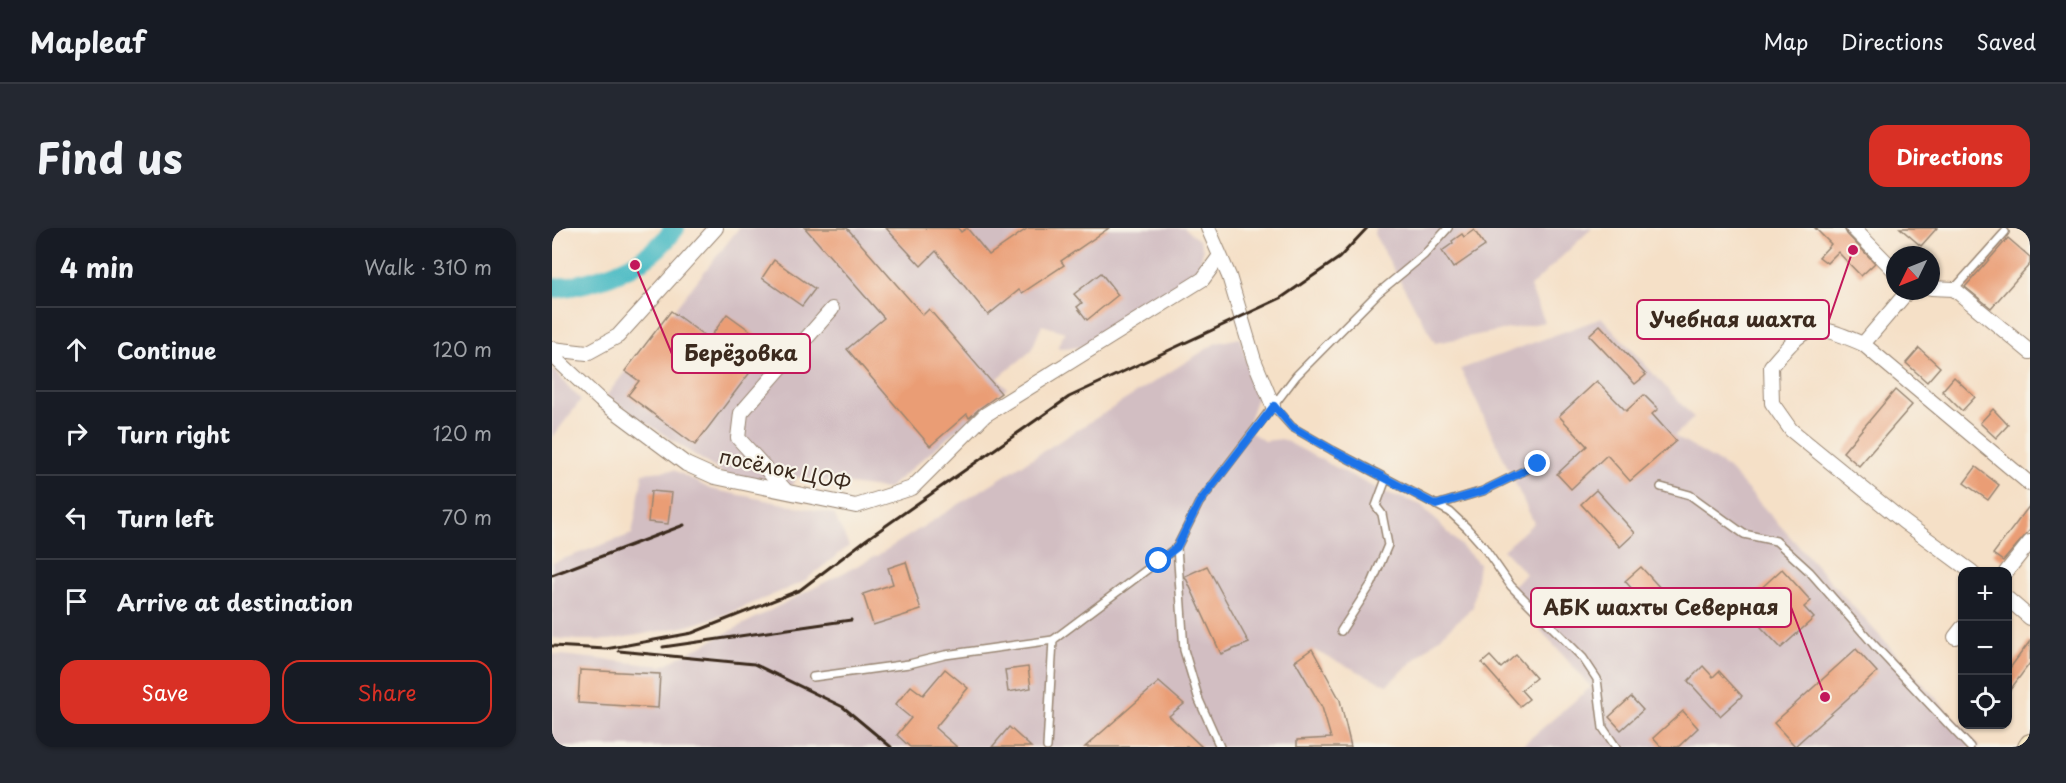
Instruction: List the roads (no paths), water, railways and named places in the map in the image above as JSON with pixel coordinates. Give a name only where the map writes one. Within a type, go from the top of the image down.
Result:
[{"type":"street","points":[[552,349],[586,354],[618,336],[716,228]]},
{"type":"street","points":[[1208,228],[1229,276],[1254,360],[1274,406]]},
{"type":"street","points":[[1853,228],[1886,262]]},
{"type":"street","name":"посёлок ЦОФ","points":[[552,355],[600,400],[686,464],[715,477],[856,506],[912,488],[985,415],[1203,279],[1220,257]]},
{"type":"street","points":[[1940,288],[1954,289],[2030,352]]},
{"type":"street","points":[[1863,344],[1900,300]]},
{"type":"street","points":[[786,490],[738,438],[741,412],[832,309]]},
{"type":"street","points":[[1965,567],[1904,522],[1791,430],[1772,403],[1771,366],[1795,338],[1813,329],[1832,331],[1863,344],[2030,484]]},
{"type":"street","points":[[2010,567],[2030,542]]},
{"type":"street","points":[[2012,603],[2030,618]]},
{"type":"lane","points":[[813,677],[1053,640],[1177,547],[1199,503],[1296,376],[1378,293],[1424,255],[1448,228]]},
{"type":"lane","points":[[1954,289],[2005,232]]},
{"type":"lane","points":[[1274,406],[1292,427],[1450,512],[1467,528],[1512,586],[1583,658],[1597,679],[1603,728],[1616,747]]},
{"type":"lane","points":[[1436,505],[1483,491],[1538,464]]},
{"type":"lane","points":[[1341,631],[1372,583],[1388,545],[1382,514],[1376,506],[1386,479]]},
{"type":"lane","points":[[1661,488],[1690,495],[1744,534],[1776,541],[1810,572],[1874,645],[1970,747]]},
{"type":"lane","points":[[1177,547],[1184,650],[1199,700],[1220,747]]},
{"type":"lane","points":[[1047,747],[1053,640]]},
{"type":"waterway","points":[[552,289],[587,282],[621,271],[651,253],[675,228]]},
{"type":"railway","points":[[552,646],[606,649],[692,633],[800,590],[867,539],[1069,397],[1281,298],[1339,258],[1367,228]]},
{"type":"railway","points":[[552,575],[684,525]]},
{"type":"railway","points":[[663,647],[851,620]]},
{"type":"railway","points":[[619,651],[754,664],[843,707],[891,747]]},
{"type":"place","name":"Учебная шахта","points":[[1853,250]]},
{"type":"place","name":"Берёзовка","points":[[635,265]]},
{"type":"place","name":"АБК шахты Северная","points":[[1825,697]]}]
